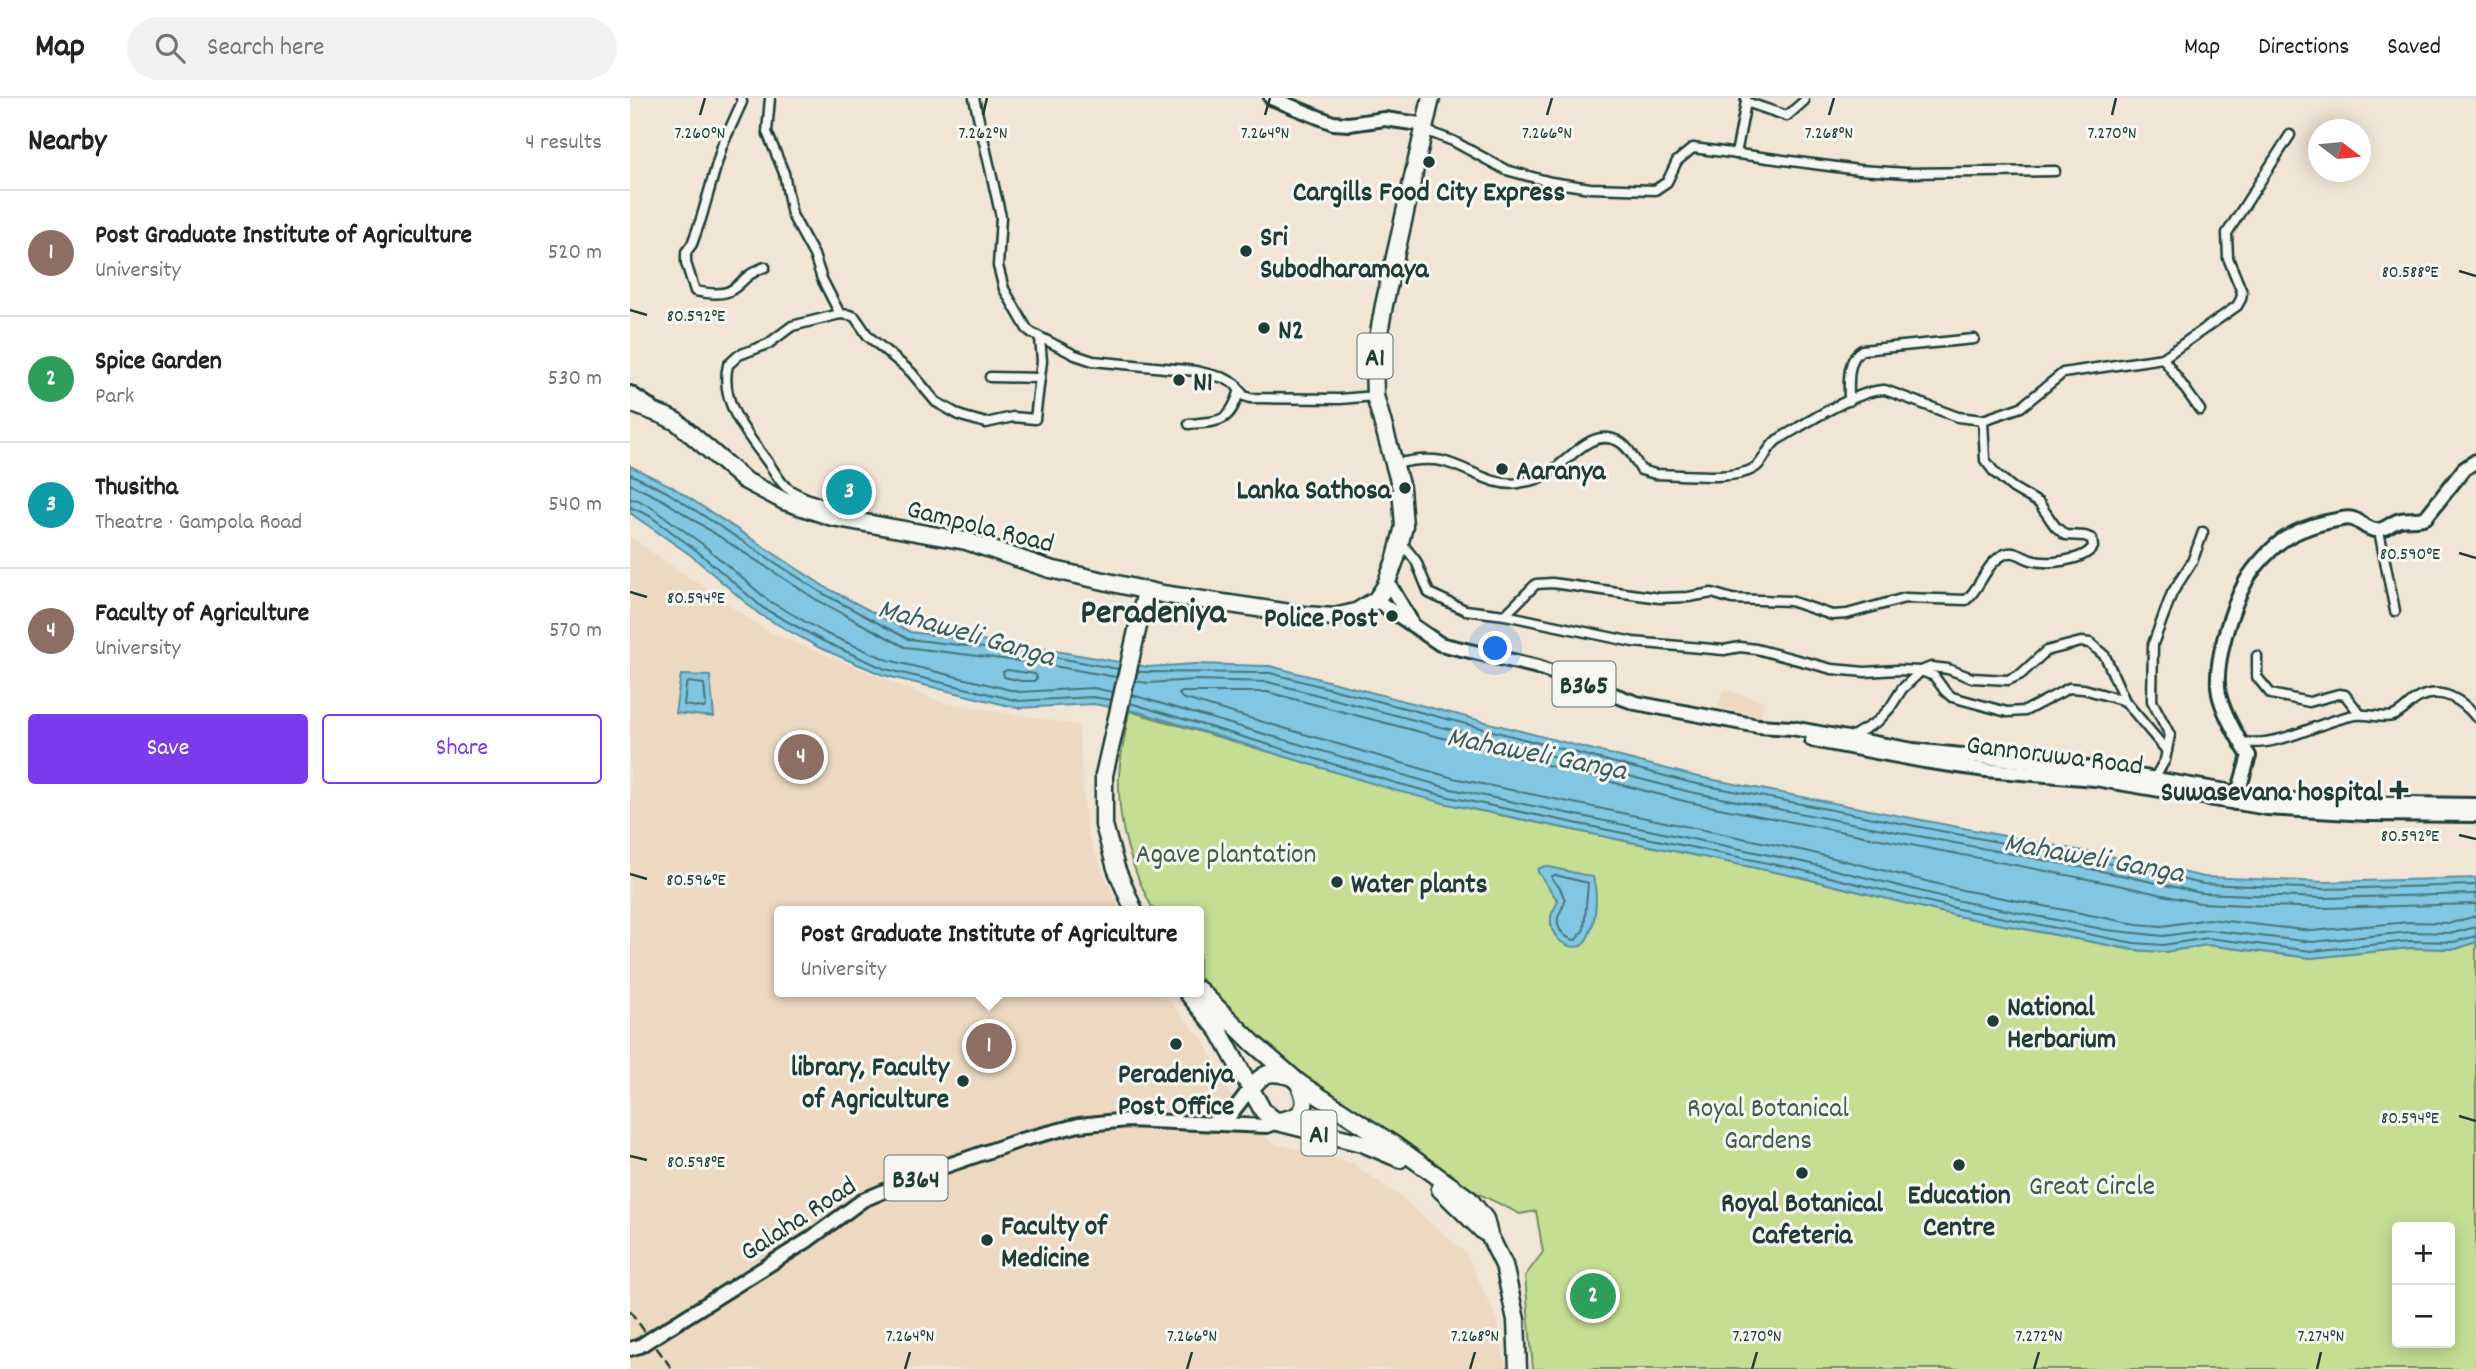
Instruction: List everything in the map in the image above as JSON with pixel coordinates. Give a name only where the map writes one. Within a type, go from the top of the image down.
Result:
[{"type":"highway","name":"A1","points":[[1376,600],[1388,582],[1401,542],[1404,507],[1395,464],[1375,396],[1377,335],[1431,98]]},
{"type":"highway","name":"Gampola Road","points":[[630,403],[665,416],[688,430],[734,474],[769,494],[811,511],[966,541],[1050,569],[1146,591],[1318,616],[1350,614],[1376,600]]},
{"type":"highway","points":[[1131,906],[1116,868],[1104,825],[1104,775],[1146,591]]},
{"type":"highway","points":[[1117,726],[1111,775],[1113,826],[1123,864],[1142,906]]},
{"type":"highway","name":"A1","points":[[1204,995],[1294,1080],[1394,1145],[1469,1199],[1485,1219],[1489,1235],[1504,1265],[1516,1320],[1518,1369]]},
{"type":"highway","name":"A1","points":[[1191,997],[1219,1031],[1262,1111],[1277,1122],[1389,1153],[1423,1174],[1489,1235]]},
{"type":"highway","points":[[1250,1089],[1264,1074],[1275,1072],[1294,1080],[1305,1103],[1301,1113],[1295,1119],[1277,1122]]},
{"type":"main road","points":[[1271,98],[1286,101],[1321,119],[1340,124],[1385,119],[1425,127]]},
{"type":"main road","points":[[630,393],[665,416]]},
{"type":"main road","points":[[2237,799],[2249,756],[2240,742],[2219,693],[2220,662],[2227,627],[2247,579],[2285,538],[2301,530],[2344,518],[2356,519],[2379,531],[2400,520],[2419,520],[2426,517],[2464,469],[2476,461]]},
{"type":"main road","name":"Gannoruwa Road","points":[[1388,582],[1415,627]]},
{"type":"main road","name":"Gannoruwa Road","points":[[1376,600],[1440,644],[1538,667],[1636,703],[1758,726],[1792,728],[1939,754],[2061,771],[2095,779],[2327,813],[2476,815]]},
{"type":"main road","name":"Gannoruwa Road","points":[[1758,726],[1781,734],[1924,761],[2154,779],[2237,799],[2476,806]]},
{"type":"main road","points":[[1207,1125],[1227,1119],[1250,1089]]},
{"type":"main road","name":"Galaha Road","points":[[635,1347],[807,1241],[863,1200],[937,1169],[1021,1140],[1079,1125],[1128,1120],[1267,1126],[1277,1122]]},
{"type":"street","points":[[741,98],[742,102],[722,146],[701,219],[686,253],[686,263],[695,291],[716,295],[734,290],[756,270],[765,267]]},
{"type":"street","points":[[770,98],[768,132],[784,173],[792,215],[814,255],[822,279],[840,314]]},
{"type":"street","points":[[974,98],[1001,217],[998,266],[1004,289],[1027,328],[1040,338],[1093,361],[1196,371],[1224,378],[1250,398],[1340,399],[1375,396]]},
{"type":"street","points":[[1736,154],[1746,100],[1787,116],[1804,101]]},
{"type":"street","points":[[1425,127],[1506,170],[1551,182],[1590,188],[1655,190],[1667,182],[1676,162],[1693,148],[1859,170],[1906,173],[2055,171]]},
{"type":"street","points":[[1395,464],[1416,459],[1440,461],[1486,478],[1515,484],[1541,478],[1564,463],[1587,442],[1608,438],[1618,440],[1626,446],[1641,470],[1655,474],[1740,474],[1758,465],[1768,447],[1777,440],[1849,401],[1877,390],[1885,390],[1958,417],[1983,421],[2021,407],[2063,373],[2163,358],[2236,306],[2241,299],[2242,292],[2228,258],[2227,233],[2290,135]]},
{"type":"street","points":[[859,522],[842,510],[811,501],[786,487],[737,421],[729,395],[728,365],[739,355],[768,344],[792,326],[840,314],[855,317],[868,336],[911,372],[936,402],[961,416],[986,423],[1013,417],[1035,418],[1042,361],[1040,338]]},
{"type":"street","points":[[1849,401],[1852,360],[1862,350],[1974,339]]},
{"type":"street","points":[[2163,358],[2200,410]]},
{"type":"street","points":[[990,377],[1040,378]]},
{"type":"street","points":[[1189,424],[1213,422],[1228,416],[1240,390]]},
{"type":"street","points":[[1505,615],[1536,584],[1552,583],[1660,598],[1712,593],[1732,599],[1790,601],[1832,615],[1847,614],[1905,598],[1966,600],[1975,593],[1989,567],[2005,554],[2016,553],[2032,561],[2050,564],[2089,553],[2094,547],[2092,539],[2065,535],[2033,497],[2013,488],[1995,473],[1985,460],[1983,421]]},
{"type":"street","points":[[2154,779],[2167,751],[2170,735],[2152,701],[2153,644],[2172,593],[2192,562],[2203,531]]},
{"type":"street","points":[[2379,531],[2395,611]]},
{"type":"street","points":[[1401,542],[1416,561],[1429,593],[1465,610],[1505,615],[1633,642],[1724,650],[1740,647],[1756,649],[1832,669],[1865,672],[1921,671],[1934,676],[1952,697],[2007,712],[2025,711],[2069,688],[2084,689],[2124,701]]},
{"type":"street","points":[[1848,738],[1878,721],[1902,689],[1921,671],[1931,667],[1948,669],[1972,678],[2008,680],[2021,674],[2046,651],[2081,642],[2090,643],[2105,656],[2124,701],[2167,751]]},
{"type":"street","points":[[2257,656],[2257,677],[2271,694],[2309,702],[2339,694],[2345,695],[2360,714]]},
{"type":"street","points":[[2240,742],[2292,737],[2337,719],[2360,714],[2393,716],[2420,697],[2440,692],[2465,703],[2476,716]]},
{"type":"shaded area","points":[[630,537],[767,631],[941,702],[1078,725],[1087,833],[1118,906],[774,906],[774,997],[1166,997],[1203,1040],[1243,1119],[1273,1143],[1352,1163],[1401,1197],[1466,1253],[1496,1317],[1507,1369],[630,1369]]},
{"type":"shaded area","points":[[1723,690],[1764,701],[1760,717],[1718,707]]},
{"type":"green space","name":"Royal Botanical Gardens","points":[[1129,711],[1448,804],[1799,877],[1957,916],[2133,950],[2164,952],[2207,945],[2311,958],[2410,948],[2456,949],[2476,942],[2476,1369],[1533,1369],[1525,1276],[1543,1252],[1536,1211],[1520,1214],[1473,1191],[1296,1074],[1204,982],[1204,906],[1152,906],[1127,846],[1120,811],[1119,776]]},
{"type":"water","name":"Mahaweli Ganga","points":[[630,466],[671,486],[825,587],[910,632],[1044,649],[1148,667],[1195,664],[1270,666],[1694,776],[2124,859],[2204,877],[2324,882],[2476,878],[2476,942],[2456,949],[2410,948],[2311,958],[2207,945],[2164,952],[2134,950],[1957,916],[1799,877],[1448,804],[1139,712],[1093,704],[1018,708],[883,675],[820,648],[759,614],[692,556],[630,513]]},
{"type":"water","points":[[681,675],[710,676],[714,717],[675,713]]},
{"type":"water","points":[[1545,866],[1593,877],[1595,914],[1590,932],[1581,946],[1568,946],[1558,939],[1552,929],[1551,917],[1558,901],[1538,872],[1538,869]]},
{"type":"railway","points":[[630,1311],[672,1369]]},
{"type":"place","name":"Cargills Food City Express","points":[[1429,162]]},
{"type":"place","name":"Sri Subodharamaya","points":[[1246,251]]},
{"type":"place","name":"N2","points":[[1264,328]]},
{"type":"place","name":"N1","points":[[1179,380]]},
{"type":"place","name":"Aaranya","points":[[1502,469]]},
{"type":"place","name":"Lanka Sathosa","points":[[1405,488]]},
{"type":"place","name":"Thusitha","points":[[849,492]]},
{"type":"place","name":"Police Post","points":[[1392,616]]},
{"type":"place","name":"Faculty of Agriculture","points":[[801,757]]},
{"type":"place","name":"Suwasevana hospital","points":[[2399,790]]},
{"type":"place","name":"Water plants","points":[[1337,882]]},
{"type":"place","name":"National Herbarium","points":[[1993,1021]]},
{"type":"place","name":"Peradeniya Post Office","points":[[1176,1044]]},
{"type":"place","name":"Post Graduate Institute of Agriculture","points":[[989,1046]]},
{"type":"place","name":"library, Faculty of Agriculture","points":[[963,1081]]},
{"type":"place","name":"Education Centre","points":[[1959,1165]]},
{"type":"place","name":"Royal Botanical Cafeteria","points":[[1802,1173]]},
{"type":"place","name":"Faculty of Medicine","points":[[987,1240]]},
{"type":"place","name":"Spice Garden","points":[[1593,1296]]},
{"type":"district","name":"Peradeniya","points":[[1153,610]]},
{"type":"park label","name":"Agave plantation","points":[[1226,852]]},
{"type":"park label","name":"Great Circle","points":[[2092,1184]]}]
